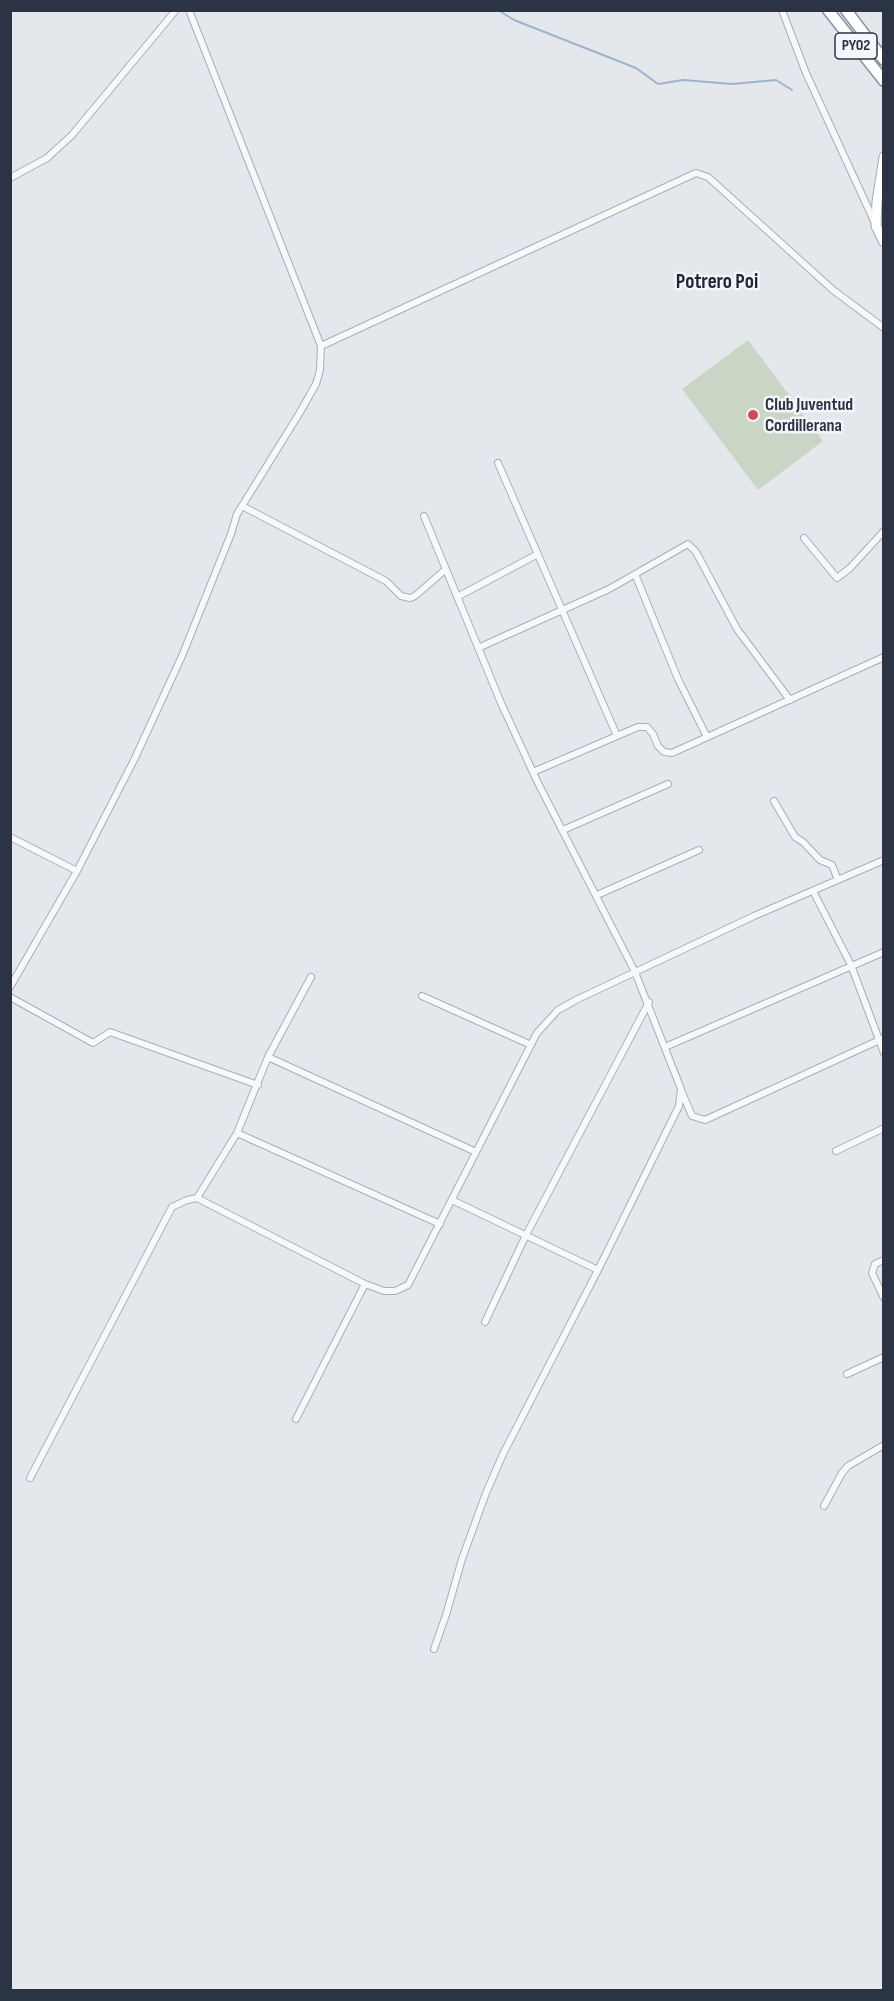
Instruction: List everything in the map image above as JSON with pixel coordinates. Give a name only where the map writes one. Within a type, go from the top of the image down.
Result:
[{"type":"highway","name":"PY02","points":[[828,10],[884,81]]},
{"type":"highway","name":"PY02","points":[[846,10],[884,60]]},
{"type":"main road","points":[[884,157],[876,226],[884,242]]},
{"type":"main road","points":[[877,202],[884,191]]},
{"type":"street","points":[[10,178],[47,158],[72,135],[176,10]]},
{"type":"street","points":[[10,987],[78,871],[135,758],[182,656],[237,514],[316,384],[320,370],[321,346],[189,10]]},
{"type":"street","points":[[782,10],[806,73],[876,226]]},
{"type":"street","points":[[321,346],[696,173],[708,177],[833,291],[884,328]]},
{"type":"street","points":[[498,463],[617,736]]},
{"type":"street","points":[[242,506],[386,581],[401,596],[410,598],[415,596],[446,569]]},
{"type":"street","points":[[424,516],[532,772],[635,972],[692,1116],[705,1120],[881,1040]]},
{"type":"street","points":[[804,538],[837,578],[850,568],[884,531]]},
{"type":"street","points":[[478,648],[609,589],[688,544],[696,552],[737,629],[790,700]]},
{"type":"street","points":[[457,597],[538,554]]},
{"type":"street","points":[[635,574],[678,679],[707,737]]},
{"type":"street","points":[[532,772],[638,727],[647,727],[658,746],[664,752],[672,753],[884,657]]},
{"type":"street","points":[[563,830],[668,784]]},
{"type":"street","points":[[774,801],[795,837],[820,860],[832,865],[838,880]]},
{"type":"street","points":[[10,837],[78,871]]},
{"type":"street","points":[[597,895],[699,850]]},
{"type":"street","points":[[197,1197],[365,1284],[384,1291],[395,1291],[408,1285],[537,1033],[558,1010],[754,916],[884,860]]},
{"type":"street","points":[[813,891],[851,966],[881,1040],[884,1053]]},
{"type":"street","points":[[665,1047],[884,952]]},
{"type":"street","points":[[30,1478],[172,1207],[197,1197],[237,1133],[268,1057],[311,977]]},
{"type":"street","points":[[422,996],[531,1045]]},
{"type":"street","points":[[10,997],[93,1043],[110,1032],[258,1084]]},
{"type":"street","points":[[485,1322],[526,1235],[648,1002]]},
{"type":"street","points":[[268,1057],[476,1152]]},
{"type":"street","points":[[434,1649],[486,1492],[679,1106],[681,1089]]},
{"type":"street","points":[[836,1151],[884,1128]]},
{"type":"street","points":[[237,1133],[440,1224]]},
{"type":"street","points":[[452,1200],[598,1270]]},
{"type":"street","points":[[884,1260],[875,1264],[873,1274],[884,1298]]},
{"type":"street","points":[[296,1419],[365,1284]]},
{"type":"street","points":[[847,1374],[884,1358]]},
{"type":"street","points":[[824,1506],[848,1466],[884,1445]]},
{"type":"green space","name":"Club Juventud Cordillerana","points":[[748,340],[823,441],[758,490],[682,389]]},
{"type":"waterway","points":[[498,10],[514,20],[636,68],[658,84],[683,80],[732,84],[776,80],[792,90]]},
{"type":"waterway","points":[[855,12],[859,10]]},
{"type":"place","name":"Club Juventud Cordillerana","points":[[753,415]]},
{"type":"district","name":"Potrero Poi","points":[[717,283]]}]
